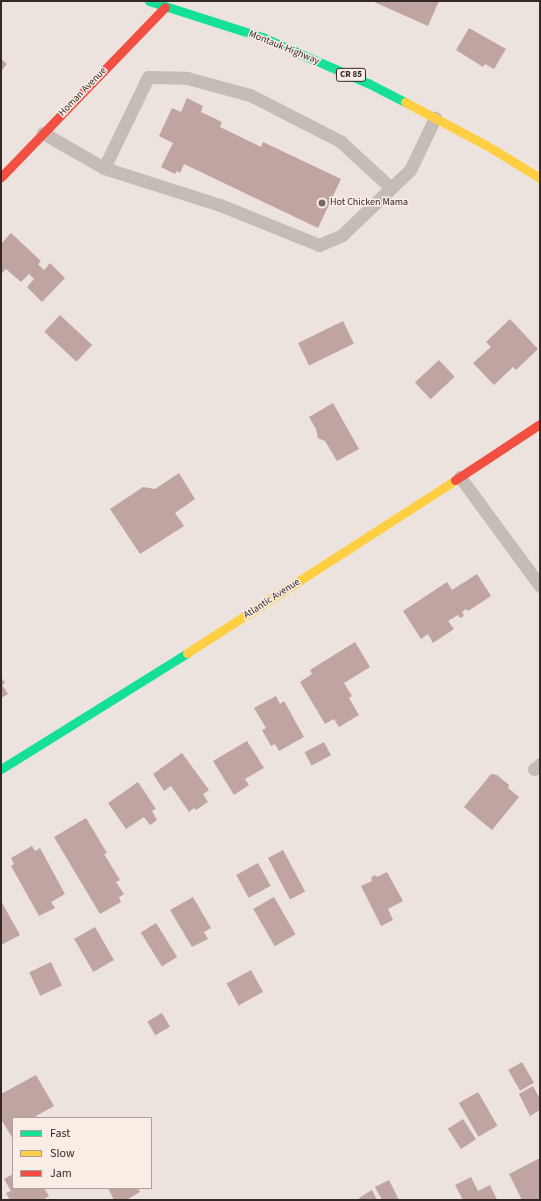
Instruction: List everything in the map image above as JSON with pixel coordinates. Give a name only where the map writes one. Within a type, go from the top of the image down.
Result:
[{"type":"street","name":"Montauk Highway","points":[[149,1],[262,37],[368,83],[486,145],[540,178]]},
{"type":"street","name":"Homan Avenue","points":[[1,177],[165,7]]},
{"type":"street","name":"Atlantic Avenue","points":[[1,769],[257,609],[540,424]]},
{"type":"lane","points":[[104,168],[148,77],[188,78],[250,95],[340,141],[391,188]]},
{"type":"lane","points":[[43,133],[104,168],[220,205],[318,245],[342,235],[410,170],[435,118]]},
{"type":"lane","points":[[460,477],[540,586]]},
{"type":"building","points":[[372,1],[439,1],[428,26]]},
{"type":"building","points":[[469,28],[506,49],[494,69],[485,64],[483,67],[456,50]]},
{"type":"building","points":[[1,59],[7,64],[1,71]]},
{"type":"building","points":[[187,98],[203,106],[201,112],[222,122],[220,127],[261,147],[263,142],[341,179],[318,228],[184,164],[180,173],[177,171],[175,174],[161,167],[173,143],[159,136],[172,108],[181,112]]},
{"type":"building","points":[[11,233],[41,261],[38,264],[44,270],[50,263],[65,278],[42,302],[27,287],[34,279],[29,274],[21,282],[6,269],[1,274],[1,244]]},
{"type":"building","points":[[60,315],[92,345],[76,362],[44,332]]},
{"type":"building","points":[[510,319],[538,349],[516,370],[513,367],[494,385],[473,363],[491,347],[486,342]]},
{"type":"building","points":[[343,321],[354,343],[309,365],[298,343]]},
{"type":"building","points":[[439,360],[455,377],[431,399],[415,383]]},
{"type":"building","points":[[333,403],[359,449],[337,461],[325,441],[318,438],[316,429],[309,417]]},
{"type":"building","points":[[179,473],[195,499],[175,513],[184,526],[140,554],[110,509],[143,487],[155,489]]},
{"type":"building","points":[[477,574],[491,596],[468,611],[466,609],[462,612],[464,616],[460,618],[458,615],[448,621],[454,629],[433,643],[428,634],[421,639],[403,611],[447,582],[452,590]]},
{"type":"building","points":[[355,642],[370,667],[344,683],[352,696],[349,698],[359,715],[339,727],[334,719],[325,724],[300,682],[312,674],[310,670]]},
{"type":"building","points":[[1,677],[5,683],[2,685],[8,694],[1,698]]},
{"type":"building","points":[[276,696],[280,704],[284,701],[304,737],[279,751],[275,744],[271,746],[262,730],[266,728],[254,708]]},
{"type":"building","points":[[247,741],[264,768],[245,779],[249,785],[234,795],[213,761]]},
{"type":"building","points":[[324,742],[331,755],[312,766],[305,752]]},
{"type":"building","points":[[182,753],[209,790],[203,794],[208,802],[196,810],[194,808],[189,812],[171,786],[164,791],[153,774]]},
{"type":"building","points":[[491,774],[497,775],[509,785],[508,788],[519,797],[492,830],[464,807]]},
{"type":"building","points":[[138,782],[156,809],[152,811],[157,820],[150,825],[144,817],[126,829],[108,803]]},
{"type":"building","points":[[86,818],[107,853],[104,854],[120,880],[116,882],[124,894],[119,897],[121,902],[100,914],[54,837]]},
{"type":"building","points":[[32,846],[35,851],[40,848],[65,894],[51,902],[55,908],[39,916],[11,866],[14,864],[11,858]]},
{"type":"building","points":[[283,850],[305,891],[290,899],[268,858]]},
{"type":"building","points":[[258,863],[271,886],[249,898],[236,875]]},
{"type":"building","points":[[387,872],[403,901],[388,909],[393,920],[381,926],[361,886],[372,881],[371,877],[376,875],[377,877]]},
{"type":"building","points":[[193,897],[211,928],[204,932],[208,939],[192,947],[170,910]]},
{"type":"building","points":[[274,897],[296,934],[275,946],[253,909]]},
{"type":"building","points":[[1,901],[20,935],[1,945]]},
{"type":"building","points":[[156,923],[177,957],[162,966],[141,933]]},
{"type":"building","points":[[95,927],[114,960],[93,972],[74,939]]},
{"type":"building","points":[[51,962],[62,986],[40,996],[29,972]]},
{"type":"building","points":[[251,970],[263,992],[239,1005],[227,984]]},
{"type":"building","points":[[162,1013],[170,1027],[155,1035],[147,1022]]},
{"type":"building","points":[[522,1062],[534,1083],[520,1091],[508,1070]]},
{"type":"building","points":[[36,1075],[54,1106],[36,1117],[12,1117],[12,1137],[1,1119],[1,1094]]},
{"type":"building","points":[[533,1086],[540,1099],[540,1110],[530,1116],[519,1094]]},
{"type":"building","points":[[478,1092],[498,1126],[478,1137],[459,1103]]},
{"type":"building","points":[[463,1119],[476,1139],[461,1149],[448,1129]]},
{"type":"building","points":[[540,1158],[540,1200],[522,1200],[509,1174]]},
{"type":"building","points":[[12,1175],[12,1189],[45,1189],[49,1196],[43,1200],[10,1200],[6,1193],[11,1191],[4,1179]]},
{"type":"building","points":[[471,1177],[478,1191],[490,1185],[497,1200],[463,1200],[455,1185]]},
{"type":"building","points":[[389,1180],[399,1200],[382,1200],[375,1187]]},
{"type":"building","points":[[108,1189],[138,1189],[140,1192],[126,1200],[114,1200]]},
{"type":"building","points":[[372,1190],[377,1200],[360,1200],[359,1198]]},
{"type":"traffic: fast","points":[[149,1],[262,37],[368,83],[405,102]]},
{"type":"traffic: fast","points":[[1,769],[187,653]]},
{"type":"traffic: slow","points":[[405,102],[486,145],[540,178]]},
{"type":"traffic: slow","points":[[187,653],[455,480]]},
{"type":"traffic: jam","points":[[1,177],[165,7]]},
{"type":"traffic: jam","points":[[455,480],[540,424]]},
{"type":"place","name":"Hot Chicken Mama","points":[[322,203]]}]
